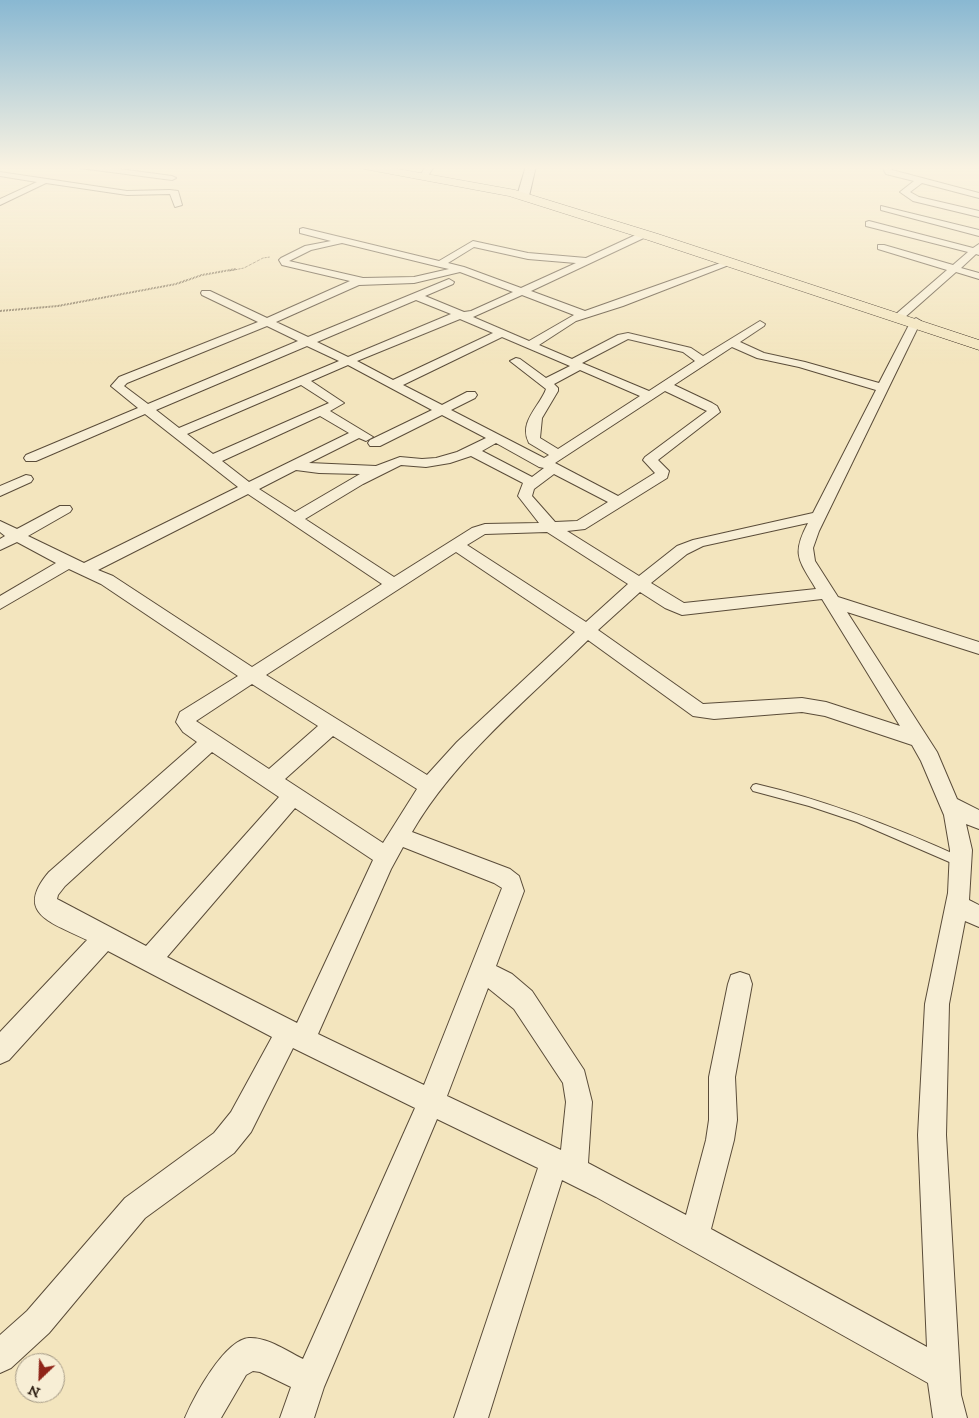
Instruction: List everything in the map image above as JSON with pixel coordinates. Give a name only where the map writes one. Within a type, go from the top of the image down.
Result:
[{"type":"main road","points":[[639,232],[910,320]]},
{"type":"main road","points":[[649,232],[979,344]]},
{"type":"street","points":[[308,232],[466,271],[582,314]]},
{"type":"street","points":[[903,232],[977,250]]},
{"type":"street","points":[[177,433],[441,322],[474,314],[645,234]]},
{"type":"street","points":[[345,240],[308,248],[289,256],[284,260],[285,263],[362,281],[414,280],[466,271]]},
{"type":"street","points":[[440,264],[473,244],[528,256],[589,261]]},
{"type":"street","points":[[881,247],[979,276]]},
{"type":"street","points":[[950,1418],[945,1395],[932,1135],[938,1004],[956,906],[962,850],[954,815],[930,758],[807,561],[805,548],[818,516],[883,388],[910,320],[954,268],[977,250]]},
{"type":"street","points":[[530,345],[572,318],[619,304],[729,262]]},
{"type":"street","points":[[31,458],[416,296],[466,271]]},
{"type":"street","points":[[362,281],[269,322],[118,383],[116,386],[248,488],[394,584]]},
{"type":"street","points":[[206,293],[348,361],[495,439],[552,462],[619,502]]},
{"type":"street","points":[[416,296],[651,396]]},
{"type":"street","points":[[760,324],[552,462],[525,491],[525,496],[552,528],[682,609],[829,597],[979,648]]},
{"type":"street","points":[[392,385],[502,333]]},
{"type":"street","points":[[546,383],[622,337],[628,336],[677,346],[687,350],[703,362]]},
{"type":"street","points":[[733,343],[761,356],[801,364],[883,388]]},
{"type":"street","points":[[516,361],[552,388],[551,394],[538,412],[532,431],[534,440],[552,462]]},
{"type":"street","points":[[212,460],[336,405],[338,401],[303,381]]},
{"type":"street","points":[[297,1418],[300,1404],[310,1380],[431,1102],[513,891],[513,885],[502,876],[392,847],[293,795],[190,727],[186,722],[187,717],[477,531],[485,529],[580,526],[662,474],[662,471],[650,460],[714,412],[708,406],[665,386]]},
{"type":"street","points":[[375,443],[471,395]]},
{"type":"street","points":[[321,412],[403,460],[425,463],[458,458],[495,439]]},
{"type":"street","points":[[0,602],[248,488],[359,433]]},
{"type":"street","points":[[472,451],[533,483]]},
{"type":"street","points":[[295,519],[378,470],[403,460]]},
{"type":"street","points":[[293,465],[318,469],[378,470]]},
{"type":"street","points":[[0,492],[26,479]]},
{"type":"street","points":[[0,545],[65,510]]},
{"type":"street","points":[[0,1357],[38,1322],[135,1208],[224,1143],[242,1122],[295,1036],[392,847],[430,787],[464,748],[586,631],[682,550],[698,543],[818,516]]},
{"type":"street","points":[[0,526],[107,580],[252,675],[430,787]]},
{"type":"street","points":[[455,544],[586,631],[700,711],[714,712],[802,705],[826,708],[919,740]]},
{"type":"street","points":[[270,780],[332,725]]},
{"type":"street","points":[[211,741],[57,879],[48,891],[45,903],[52,910],[295,1036],[563,1166],[695,1236],[944,1374]]},
{"type":"street","points":[[149,960],[293,795]]},
{"type":"street","points":[[950,805],[979,820]]},
{"type":"street","points":[[956,906],[979,916]]},
{"type":"street","points":[[0,1051],[105,938]]},
{"type":"street","points":[[471,1418],[563,1166],[579,1102],[576,1079],[523,1000],[503,983],[482,971]]},
{"type":"street","points":[[695,1236],[720,1140],[724,1058],[740,984]]},
{"type":"street","points":[[202,1418],[235,1364],[248,1354],[263,1356],[310,1380]]},
{"type":"lane","points":[[756,788],[788,795],[842,812],[912,839],[961,862]]},
{"type":"path","points":[[0,311],[58,306],[176,284],[210,273],[244,268],[262,258],[289,256]]}]
